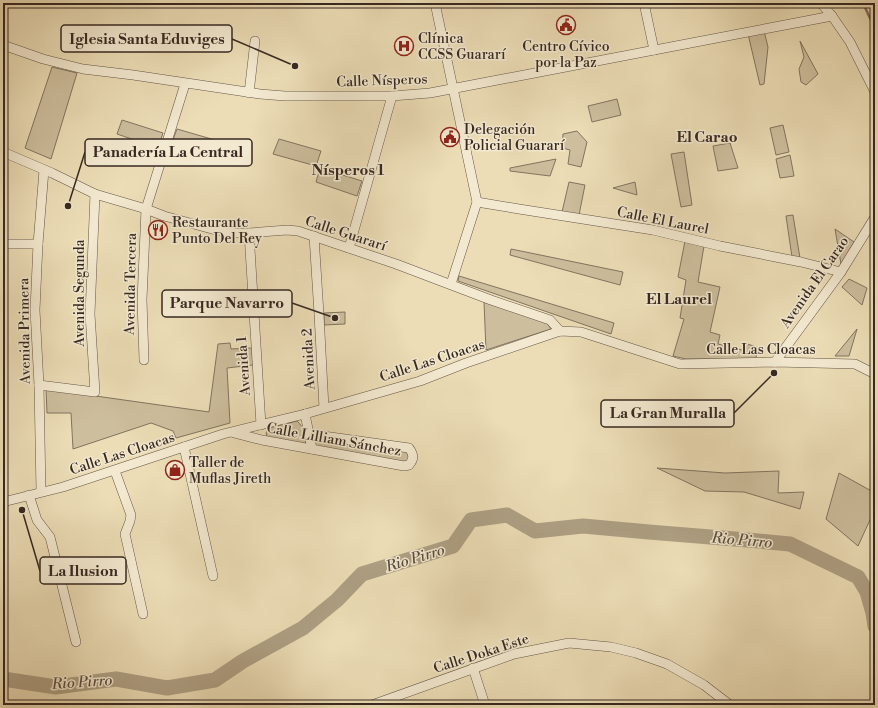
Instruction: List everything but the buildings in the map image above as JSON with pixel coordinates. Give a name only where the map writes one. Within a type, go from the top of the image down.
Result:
[{"type":"street","points":[[435,3],[477,202],[451,284]]},
{"type":"street","points":[[644,3],[654,50]]},
{"type":"street","points":[[821,3],[850,42],[875,92]]},
{"type":"street","name":"Calle Nísperos","points":[[3,44],[43,59],[83,69],[133,75],[249,93],[285,96],[392,96],[430,94],[832,16]]},
{"type":"street","points":[[249,93],[255,41]]},
{"type":"street","name":"Avenida Tercera","points":[[144,360],[142,300],[146,209],[185,84]]},
{"type":"street","points":[[349,248],[392,96]]},
{"type":"street","name":"Calle Guararí","points":[[3,152],[95,194],[146,209],[164,216],[212,229],[234,233],[287,230],[298,231],[314,236],[550,320],[560,331]]},
{"type":"street","name":"Avenida Primera","points":[[41,492],[35,310],[38,244],[44,170]]},
{"type":"street","name":"Avenida Segunda","points":[[38,386],[95,392],[90,314],[95,194]]},
{"type":"street","name":"Calle El Laurel","points":[[477,202],[653,230],[841,272]]},
{"type":"street","name":"Avenida El Carao","points":[[775,362],[841,272],[875,217]]},
{"type":"street","name":"Avenida 1","points":[[249,233],[261,425]]},
{"type":"street","name":"Avenida 2","points":[[314,236],[324,408]]},
{"type":"street","points":[[3,244],[38,244]]},
{"type":"street","name":"Calle Las Cloacas","points":[[3,502],[63,487],[115,471],[230,432],[305,414],[420,381],[466,363],[560,331],[581,332],[680,364],[775,362],[856,364],[875,374]]},
{"type":"street","points":[[305,414],[312,449]]},
{"type":"street","name":"Calle Lilliam Sánchez","points":[[230,432],[262,440],[404,466],[409,465],[413,460],[413,455],[409,448],[309,434]]},
{"type":"street","points":[[184,447],[213,576]]},
{"type":"street","points":[[115,471],[131,515],[125,534],[143,614]]},
{"type":"street","points":[[29,495],[37,520],[50,537],[76,642]]},
{"type":"street","name":"Calle Doka Este","points":[[372,705],[514,654],[569,643],[611,647],[636,653],[667,664],[704,685],[730,705]]},
{"type":"street","points":[[473,668],[485,705]]},
{"type":"shaded area","points":[[764,31],[768,47],[764,84],[760,85],[748,34]]},
{"type":"shaded area","points":[[800,41],[818,74],[806,85],[801,82],[799,69],[804,57]]},
{"type":"shaded area","points":[[52,67],[77,73],[51,159],[25,148]]},
{"type":"shaded area","points":[[617,99],[621,115],[592,122],[588,106]]},
{"type":"shaded area","points":[[122,120],[163,133],[158,148],[117,134]]},
{"type":"shaded area","points":[[783,125],[789,152],[776,155],[770,128]]},
{"type":"shaded area","points":[[177,129],[215,140],[211,153],[172,142]]},
{"type":"shaded area","points":[[577,131],[587,142],[581,167],[568,164],[570,150],[562,148],[563,134]]},
{"type":"shaded area","points":[[279,139],[321,151],[316,166],[273,154]]},
{"type":"shaded area","points":[[730,143],[738,168],[718,171],[713,146]]},
{"type":"shaded area","points":[[684,152],[692,205],[681,207],[671,154]]},
{"type":"shaded area","points":[[790,155],[794,176],[780,178],[776,159]]},
{"type":"shaded area","points":[[556,159],[550,176],[510,171],[510,168]]},
{"type":"shaded area","points":[[320,168],[362,181],[357,196],[316,182]]},
{"type":"shaded area","points":[[569,182],[585,185],[579,215],[562,212]]},
{"type":"shaded area","points":[[635,182],[637,195],[613,188]]},
{"type":"shaded area","points":[[793,215],[800,258],[792,257],[786,216]]},
{"type":"shaded area","points":[[835,229],[854,242],[841,264]]},
{"type":"shaded area","points":[[685,241],[704,246],[698,282],[720,287],[710,332],[720,335],[718,344],[742,350],[744,343],[757,347],[756,359],[686,359],[673,356],[684,319],[680,318],[686,280],[678,277]]},
{"type":"shaded area","points":[[511,249],[623,272],[620,285],[510,255]]},
{"type":"shaded area","points":[[459,276],[614,323],[611,334],[458,281]]},
{"type":"shaded area","points":[[849,279],[867,288],[862,305],[842,287]]},
{"type":"shaded area","points":[[484,302],[547,323],[551,329],[486,350]]},
{"type":"shaded area","points":[[345,312],[345,324],[324,325],[324,313]]},
{"type":"shaded area","points":[[857,329],[849,356],[835,356]]},
{"type":"shaded area","points":[[230,343],[231,349],[252,348],[253,365],[227,368],[230,423],[176,438],[173,431],[151,423],[73,449],[71,413],[47,413],[46,389],[209,412],[218,344]]},
{"type":"shaded area","points":[[297,421],[305,434],[306,444],[269,439],[267,436],[266,433],[269,428]]},
{"type":"shaded area","points":[[315,436],[407,451],[410,459],[404,462],[314,446]]},
{"type":"shaded area","points":[[657,468],[725,473],[779,471],[778,493],[804,492],[800,509],[744,492],[705,491]]},
{"type":"shaded area","points":[[839,473],[875,493],[875,509],[858,546],[826,519]]},
{"type":"waterway","points":[[863,3],[875,29]]},
{"type":"waterway","name":"Rio Pirro","points":[[3,679],[56,687],[116,679],[167,688],[215,680],[243,661],[303,628],[337,600],[362,574],[453,546],[471,520],[507,515],[535,531],[583,526],[790,544],[858,577],[867,592],[875,626]]},
{"type":"place","name":"Centro Cívico por la Paz","points":[[566,25]]},
{"type":"place","name":"Clínica CCSS Guararí","points":[[404,46]]},
{"type":"place","name":"Iglesia Santa Eduviges","points":[[295,66]]},
{"type":"place","name":"Delegación Policial Guararí","points":[[450,137]]},
{"type":"place","name":"Panadería La Central","points":[[68,206]]},
{"type":"place","name":"Restaurante Punto Del Rey","points":[[158,230]]},
{"type":"place","name":"Parque Navarro","points":[[335,318]]},
{"type":"place","name":"La Gran Muralla","points":[[774,373]]},
{"type":"place","name":"Taller de Muflas Jireth","points":[[175,470]]},
{"type":"place","name":"La Ilusion","points":[[22,510]]},
{"type":"district","name":"El Carao","points":[[707,137]]},
{"type":"district","name":"Nísperos 1","points":[[348,170]]},
{"type":"district","name":"El Laurel","points":[[679,299]]}]
